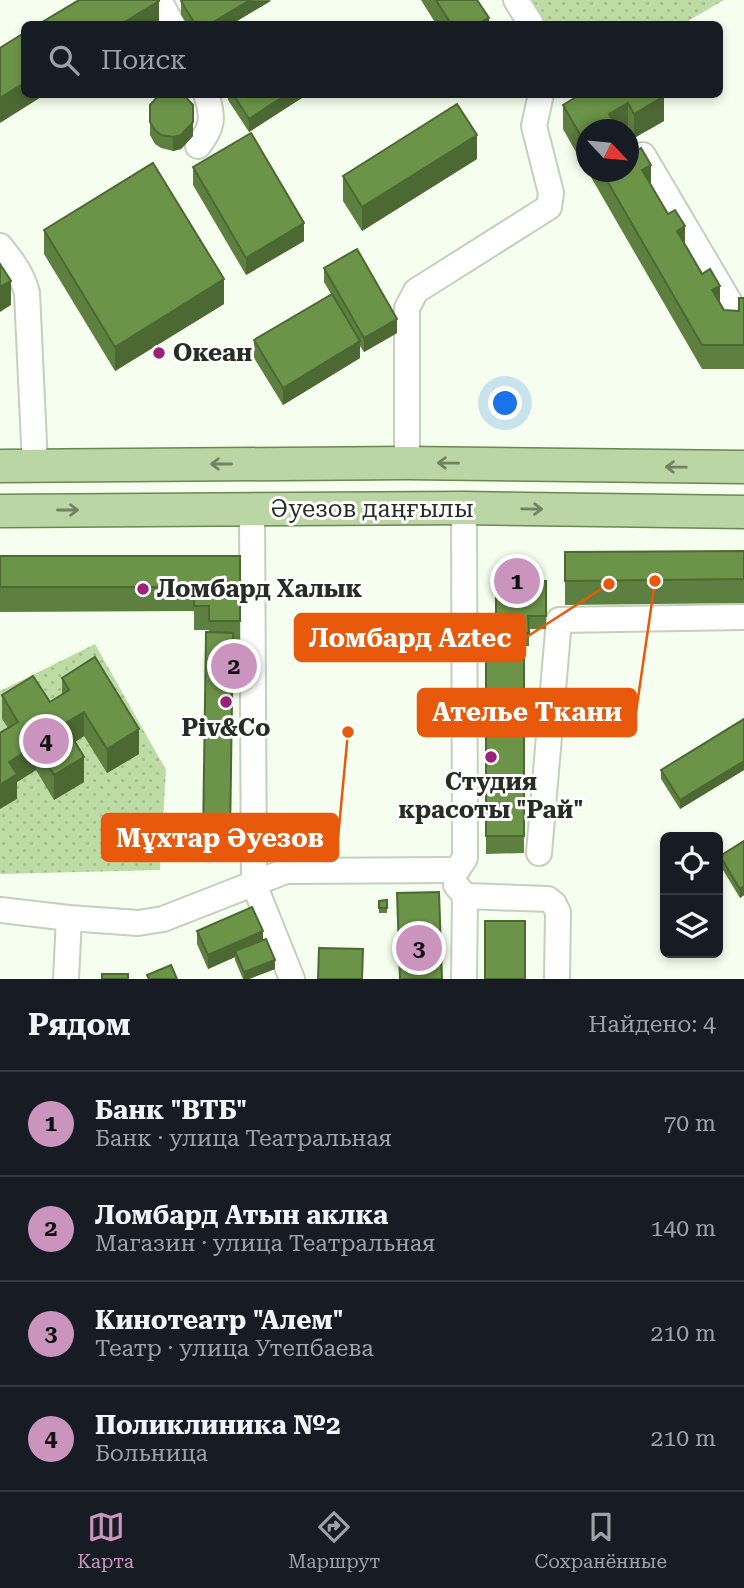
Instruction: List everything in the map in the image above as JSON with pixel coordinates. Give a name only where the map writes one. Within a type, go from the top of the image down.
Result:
[{"type":"main road","name":"Әуезов даңғылы","points":[[0,466],[407,463],[744,467]]},
{"type":"main road","name":"Әуезов даңғылы","points":[[0,511],[464,508],[744,512]]},
{"type":"street","points":[[159,0],[170,21]]},
{"type":"street","points":[[516,0],[529,21]]},
{"type":"street","points":[[198,146],[209,131],[212,112],[207,98]]},
{"type":"street","points":[[407,463],[407,308],[416,291],[548,207],[551,193],[534,126],[540,98]]},
{"type":"street","points":[[643,155],[736,313],[744,314]]},
{"type":"street","points":[[0,246],[23,277],[27,293],[35,465]]},
{"type":"street","points":[[464,508],[465,858],[457,870],[456,885],[466,896],[464,979]]},
{"type":"street","points":[[252,509],[254,884],[292,979]]},
{"type":"street","points":[[539,852],[559,620],[744,617]]},
{"type":"street","points":[[0,910],[138,923],[163,919],[286,871],[457,870]]},
{"type":"street","points":[[466,896],[548,899],[554,904],[558,912],[557,979]]},
{"type":"street","points":[[66,979],[69,918]]},
{"type":"green space","points":[[520,0],[724,0],[688,21],[533,21]]},
{"type":"green space","points":[[95,644],[166,770],[160,870],[0,874],[0,691]]},
{"type":"building","points":[[79,0],[159,0],[126,21],[44,21]]},
{"type":"building","points":[[250,0],[215,21],[193,21],[181,1]]},
{"type":"building","points":[[436,0],[477,0],[489,18],[484,21],[449,21]]},
{"type":"building","points":[[21,35],[21,85],[0,98],[0,48]]},
{"type":"building","points":[[156,98],[187,98],[193,105],[193,122],[181,135],[161,135],[150,122],[150,105]]},
{"type":"building","points":[[236,98],[281,98],[249,119]]},
{"type":"building","points":[[574,98],[661,98],[634,114],[628,103],[609,114],[612,119],[576,119],[576,128],[563,105]]},
{"type":"building","points":[[457,104],[477,135],[362,207],[343,176]]},
{"type":"building","points":[[251,133],[304,223],[246,258],[193,167]]},
{"type":"building","points":[[641,148],[651,165],[642,170],[668,214],[675,210],[685,226],[677,231],[702,274],[710,269],[720,286],[712,290],[724,310],[739,311],[739,298],[744,298],[744,345],[702,345],[608,182],[639,182]]},
{"type":"building","points":[[153,163],[224,279],[115,347],[44,230]]},
{"type":"building","points":[[357,249],[397,319],[364,338],[324,268]]},
{"type":"building","points":[[0,264],[11,281],[0,287]]},
{"type":"building","points":[[332,294],[360,341],[283,388],[254,340]]},
{"type":"building","points":[[744,551],[744,579],[565,581],[565,552]]},
{"type":"building","points":[[0,556],[240,556],[240,621],[209,621],[209,606],[194,606],[195,587],[0,587]]},
{"type":"building","points":[[546,581],[546,616],[528,616],[529,633],[524,633],[524,629],[496,629],[496,582]]},
{"type":"building","points":[[486,629],[524,629],[524,836],[486,836]]},
{"type":"building","points":[[206,632],[233,633],[230,837],[203,837]]},
{"type":"building","points":[[95,657],[139,729],[107,749],[84,712],[64,724],[84,757],[54,775],[36,745],[9,762],[17,774],[0,785],[0,733],[18,722],[2,695],[33,676],[50,702],[69,690],[62,678]]},
{"type":"building","points":[[744,719],[744,761],[680,800],[661,770]]},
{"type":"building","points":[[744,841],[744,886],[740,889],[723,861],[723,854]]},
{"type":"building","points":[[439,892],[442,979],[400,979],[397,893]]},
{"type":"building","points":[[387,900],[387,908],[379,908],[379,901]]},
{"type":"building","points":[[252,907],[263,931],[208,955],[197,931]]},
{"type":"building","points":[[485,921],[525,921],[525,979],[485,979]]},
{"type":"building","points":[[266,939],[275,960],[244,972],[235,951]]},
{"type":"building","points":[[319,948],[363,949],[362,979],[318,979]]},
{"type":"building","points":[[171,965],[177,979],[149,979],[147,975]]},
{"type":"building","points":[[102,974],[128,974],[128,979],[102,979]]},
{"type":"place","name":"Океан","points":[[159,353]]},
{"type":"place","name":"Банк \"ВТБ\"","points":[[517,581]]},
{"type":"place","name":"Ателье Ткани","points":[[655,581]]},
{"type":"place","name":"Ломбард Aztec","points":[[609,584]]},
{"type":"place","name":"Ломбард Халык","points":[[143,589]]},
{"type":"place","name":"Ломбард Атын аклка","points":[[234,666]]},
{"type":"place","name":"Piv&Co","points":[[226,702]]},
{"type":"place","name":"Мұхтар Әуезов","points":[[348,732]]},
{"type":"place","name":"Поликлиника №2","points":[[46,741]]},
{"type":"place","name":"Студия красоты \"Рай\"","points":[[491,757]]},
{"type":"place","name":"Кинотеатр \"Алем\"","points":[[419,948]]}]
